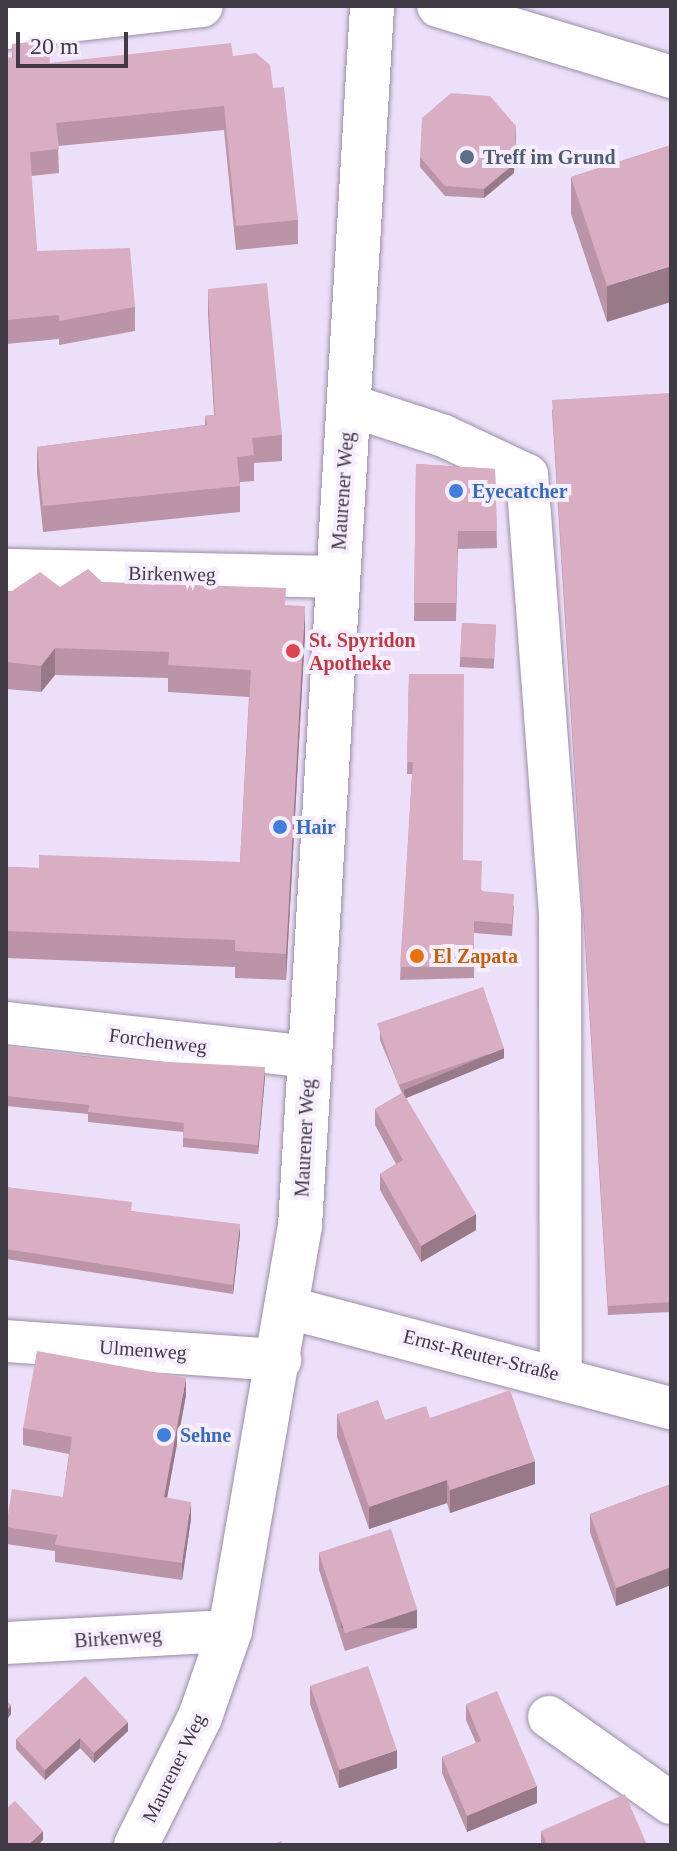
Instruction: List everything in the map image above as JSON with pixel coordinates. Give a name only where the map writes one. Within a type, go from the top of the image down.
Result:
[{"type":"street","points":[[6,28],[202,6]]},
{"type":"street","name":"Maurener Weg","points":[[136,1845],[200,1717],[230,1631],[289,1308],[310,1057],[372,6]]},
{"type":"street","points":[[438,6],[671,77]]},
{"type":"street","name":"Maurener Weg","points":[[349,405],[444,436],[527,475],[560,914],[561,1374]]},
{"type":"street","name":"Birkenweg","points":[[6,570],[337,577]]},
{"type":"street","name":"Forchenweg","points":[[6,1023],[310,1057]]},
{"type":"street","name":"Ernst-Reuter-Straße","points":[[289,1308],[561,1374],[671,1408]]},
{"type":"street","name":"Ulmenweg","points":[[6,1341],[280,1360]]},
{"type":"street","name":"Birkenweg","points":[[6,1643],[230,1631]]},
{"type":"street","points":[[549,1717],[671,1803]]},
{"type":"building","points":[[48,40],[50,63],[231,43],[233,56],[256,53],[270,65],[273,88],[284,87],[298,220],[236,226],[224,106],[56,123],[59,149],[30,152],[37,251],[130,248],[135,307],[59,321],[59,315],[6,320],[6,58],[13,57],[12,44]]},
{"type":"building","name":"Treff im Grund","points":[[451,93],[490,96],[516,126],[514,164],[484,189],[445,186],[420,157],[422,118]]},
{"type":"building","points":[[671,145],[671,266],[607,286],[571,177]]},
{"type":"building","points":[[267,283],[282,435],[252,438],[254,455],[237,457],[240,486],[43,506],[37,447],[207,425],[205,416],[215,415],[208,289]]},
{"type":"building","points":[[671,393],[671,1302],[608,1306],[552,400]]},
{"type":"building","points":[[416,464],[495,469],[497,531],[458,531],[456,603],[414,603]]},
{"type":"building","points":[[88,569],[102,582],[286,588],[285,605],[305,606],[286,954],[235,951],[235,940],[6,931],[6,867],[39,868],[39,855],[240,862],[251,670],[168,665],[169,652],[55,648],[41,666],[6,662],[6,595],[40,572],[60,587]]},
{"type":"building","points":[[462,623],[496,625],[494,659],[460,657]]},
{"type":"building","points":[[409,674],[464,674],[463,860],[482,861],[481,891],[514,894],[512,924],[474,921],[474,966],[400,967],[413,762],[407,762]]},
{"type":"building","points":[[483,987],[504,1048],[398,1085],[377,1023]]},
{"type":"building","points":[[6,1046],[94,1058],[265,1067],[258,1145],[183,1138],[184,1123],[88,1112],[89,1105],[6,1096]]},
{"type":"building","points":[[403,1093],[476,1214],[421,1246],[380,1174],[403,1160],[375,1109]]},
{"type":"building","points":[[6,1187],[132,1202],[131,1211],[240,1224],[233,1285],[6,1249]]},
{"type":"building","points":[[37,1351],[186,1378],[164,1497],[191,1502],[182,1563],[55,1545],[57,1535],[6,1527],[12,1489],[63,1497],[72,1437],[23,1428]]},
{"type":"building","points":[[510,1390],[535,1461],[450,1490],[447,1480],[369,1507],[337,1414],[378,1400],[385,1420],[426,1406],[430,1418]]},
{"type":"building","points":[[671,1484],[671,1567],[616,1588],[590,1514]]},
{"type":"building","points":[[391,1529],[417,1610],[345,1633],[319,1552]]},
{"type":"building","points":[[368,1666],[397,1750],[339,1770],[310,1686]]},
{"type":"building","points":[[85,1676],[128,1722],[94,1753],[80,1738],[45,1770],[16,1739]]},
{"type":"building","points":[[497,1691],[537,1786],[467,1816],[442,1757],[481,1741],[466,1704]]},
{"type":"building","points":[[625,1794],[647,1845],[547,1845],[541,1831]]},
{"type":"building","points":[[15,1801],[43,1831],[28,1845],[6,1845],[6,1809]]},
{"type":"place","name":"Treff im Grund","points":[[467,157]]},
{"type":"place","name":"Eyecatcher","points":[[456,491]]},
{"type":"place","name":"St. Spyridon Apotheke","points":[[293,651]]},
{"type":"place","name":"Hair","points":[[280,827]]},
{"type":"place","name":"El Zapata","points":[[417,956]]},
{"type":"place","name":"Sehne","points":[[164,1435]]}]
